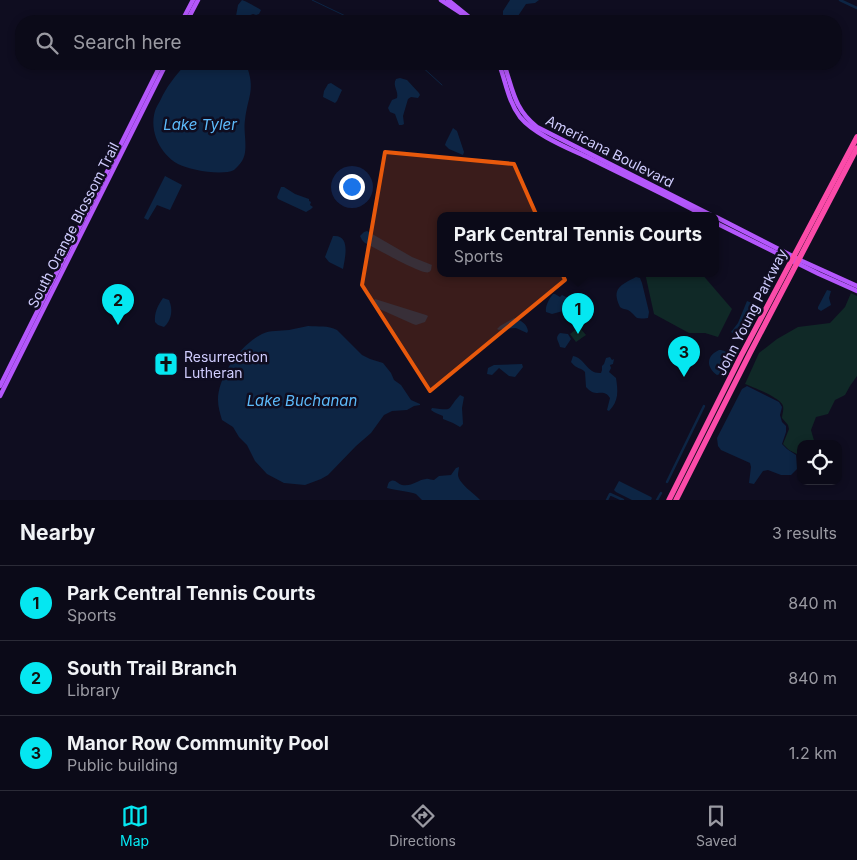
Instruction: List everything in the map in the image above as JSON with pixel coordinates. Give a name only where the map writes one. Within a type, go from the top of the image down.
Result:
[{"type":"highway","name":"John Young Parkway","points":[[669,500],[748,351],[857,137]]},
{"type":"highway","name":"John Young Parkway","points":[[676,500],[732,389],[748,351],[750,339],[857,148]]},
{"type":"main road","points":[[185,15],[193,0]]},
{"type":"main road","points":[[190,15],[198,0]]},
{"type":"main road","points":[[441,0],[463,15]]},
{"type":"main road","points":[[448,0],[467,15]]},
{"type":"main road","points":[[190,6],[190,15]]},
{"type":"main road","name":"South Orange Blossom Trail","points":[[0,396],[32,333],[38,310],[158,70]]},
{"type":"main road","name":"South Orange Blossom Trail","points":[[0,386],[34,324],[163,70]]},
{"type":"main road","name":"Americana Boulevard","points":[[501,70],[510,98],[526,123],[539,133],[697,212]]},
{"type":"main road","name":"Americana Boulevard","points":[[506,70],[516,107],[537,127],[705,212]]},
{"type":"main road","points":[[154,78],[152,84],[154,88]]},
{"type":"main road","points":[[148,91],[148,101]]},
{"type":"main road","points":[[719,222],[739,235],[857,286]]},
{"type":"main road","points":[[719,222],[748,234],[857,291]]},
{"type":"main road","points":[[739,235],[743,233],[748,234]]},
{"type":"highlighted area","points":[[385,152],[514,164],[565,280],[430,391],[362,285]]},
{"type":"green space","points":[[646,277],[704,277],[732,309],[718,337],[705,333],[689,333],[654,314]]},
{"type":"green space","points":[[851,293],[857,296],[857,376],[845,395],[835,400],[828,414],[816,417],[811,430],[814,440],[797,440],[797,454],[783,444],[789,429],[782,418],[783,406],[781,403],[766,393],[745,384],[759,353],[777,339],[798,327],[830,323],[845,307]]},
{"type":"green space","points":[[579,327],[586,335],[576,342],[570,334]]},
{"type":"water","points":[[242,0],[261,10],[256,15],[236,15],[238,5]]},
{"type":"water","points":[[510,0],[539,0],[535,3],[526,4],[519,15],[503,15],[503,11]]},
{"type":"water","name":"Lake Tyler","points":[[181,70],[248,70],[251,87],[245,120],[245,152],[242,161],[234,170],[214,172],[183,166],[172,160],[161,148],[155,134],[155,110]]},
{"type":"water","points":[[396,79],[407,80],[420,95],[418,98],[411,97],[408,99],[403,116],[404,124],[402,125],[399,125],[395,114],[390,112],[388,108],[392,100],[397,98],[395,82]]},
{"type":"water","points":[[331,83],[342,90],[335,103],[323,97],[328,84]]},
{"type":"water","points":[[453,128],[457,131],[464,152],[463,155],[449,149],[445,145]]},
{"type":"water","points":[[165,176],[182,185],[170,210],[157,205],[148,220],[144,218]]},
{"type":"water","points":[[281,187],[309,199],[310,205],[313,207],[306,212],[278,199]]},
{"type":"water","points":[[367,231],[412,257],[432,265],[431,271],[418,270],[365,243],[360,236]]},
{"type":"water","points":[[333,236],[339,236],[345,243],[343,269],[329,262],[325,257]]},
{"type":"water","points":[[636,277],[640,278],[642,283],[649,312],[648,318],[637,318],[628,310],[620,307],[617,301],[617,291],[619,288]]},
{"type":"water","points":[[827,290],[831,291],[829,298],[831,305],[821,311],[818,307]]},
{"type":"water","points":[[553,294],[560,297],[562,295],[568,299],[563,302],[563,311],[552,314],[546,312],[546,310]]},
{"type":"water","points":[[163,298],[169,300],[171,307],[169,321],[164,327],[155,322],[157,309]]},
{"type":"water","points":[[375,299],[428,316],[425,322],[416,325],[375,307],[373,302]]},
{"type":"water","points":[[747,301],[757,305],[739,337],[731,332],[738,323]]},
{"type":"water","points":[[514,318],[525,324],[527,333],[516,328],[497,329],[500,326]]},
{"type":"water","name":"Lake Buchanan","points":[[308,326],[327,327],[337,330],[362,355],[383,363],[411,400],[420,405],[407,410],[392,411],[384,415],[371,433],[328,475],[305,485],[284,483],[267,474],[255,461],[247,445],[233,427],[222,420],[218,400],[226,371],[246,345],[268,332]]},
{"type":"water","points":[[560,333],[568,334],[571,339],[565,348],[560,347],[557,340],[557,336]]},
{"type":"water","points":[[719,350],[730,356],[729,361],[725,365],[724,373],[717,375],[711,369],[709,362],[712,355]]},
{"type":"water","points":[[573,356],[577,357],[596,373],[601,373],[606,358],[614,359],[613,364],[610,365],[609,372],[616,378],[617,396],[615,403],[609,411],[607,410],[610,398],[604,393],[592,392],[586,387],[585,372],[571,362]]},
{"type":"water","points":[[522,364],[523,367],[515,377],[509,376],[499,368],[492,375],[487,374],[488,368],[494,365]]},
{"type":"water","points":[[747,386],[779,402],[782,407],[780,415],[782,422],[786,426],[786,432],[782,444],[796,455],[797,469],[791,475],[781,475],[768,470],[763,471],[754,484],[749,483],[750,463],[721,450],[718,446],[717,438],[742,389]]},
{"type":"water","points":[[460,395],[464,397],[462,408],[463,424],[460,427],[443,419],[443,416],[431,410],[432,408],[449,408]]},
{"type":"water","points":[[459,467],[458,475],[461,482],[480,500],[422,500],[414,493],[387,488],[390,481],[406,485],[427,479],[434,480],[439,476],[451,475]]},
{"type":"water","points":[[619,481],[651,497],[651,500],[632,500],[616,492],[614,490]]},
{"type":"waterway","points":[[312,0],[343,15]]},
{"type":"waterway","points":[[840,0],[857,8]]},
{"type":"waterway","points":[[426,70],[442,85]]},
{"type":"waterway","points":[[667,482],[704,406]]},
{"type":"waterway","points":[[657,500],[661,493]]},
{"type":"waterway","points":[[607,500],[610,494],[623,500]]},
{"type":"place","name":"South Trail Branch","points":[[118,325]]},
{"type":"place","name":"Park Central Tennis Courts","points":[[578,334]]},
{"type":"place","name":"Resurrection Lutheran","points":[[166,364]]},
{"type":"place","name":"Manor Row Community Pool","points":[[684,377]]}]
